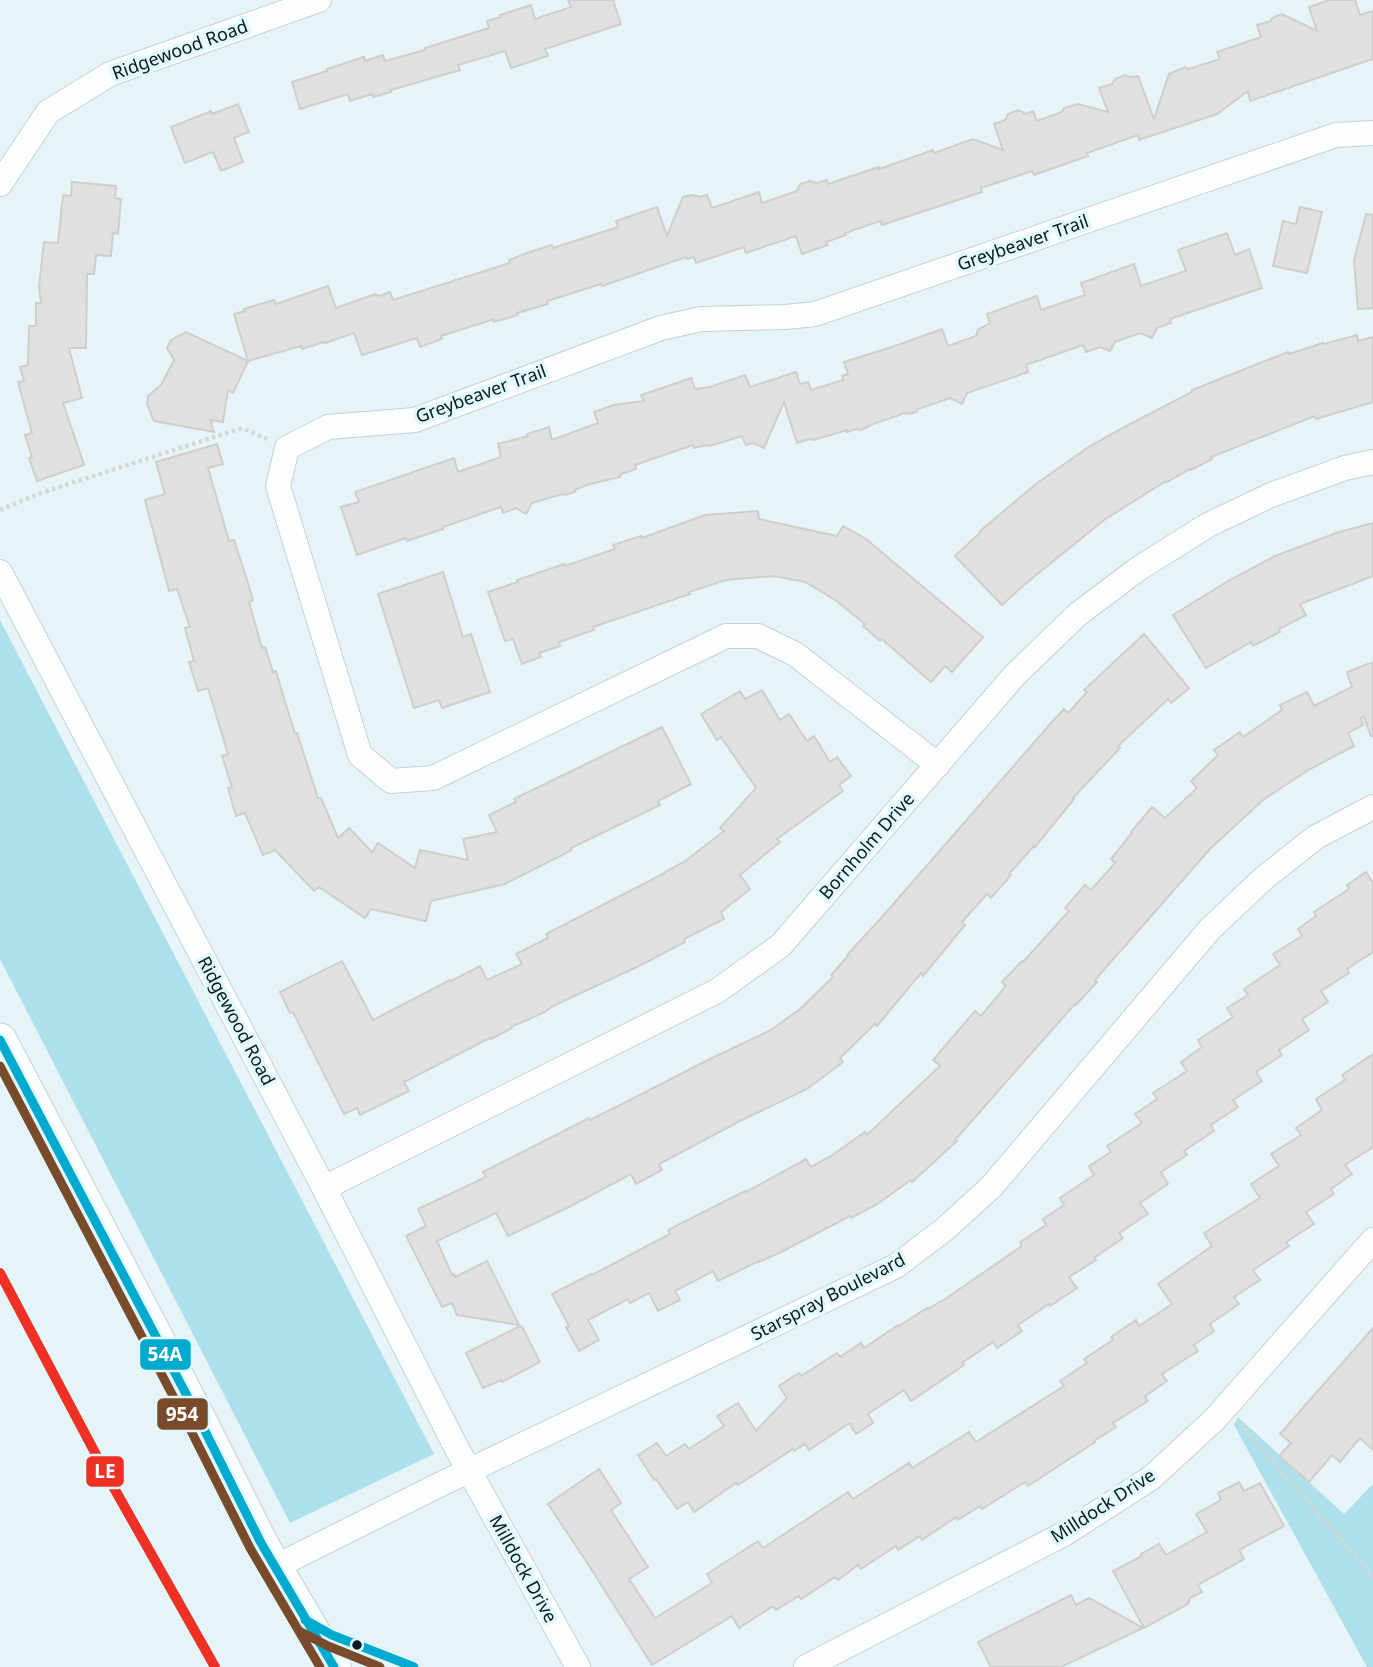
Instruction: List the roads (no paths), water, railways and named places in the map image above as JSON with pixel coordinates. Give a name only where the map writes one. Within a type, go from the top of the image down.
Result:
[{"type":"street","name":"Ridgewood Road","points":[[0,184],[48,112],[110,74],[319,0]]},
{"type":"street","name":"Greybeaver Trail","points":[[938,765],[795,654],[758,636],[726,636],[433,778],[391,781],[360,755],[278,486],[287,448],[328,427],[415,420],[661,328],[701,319],[814,314],[1336,135],[1373,133]]},
{"type":"street","name":"Bornholm Drive","points":[[324,1188],[717,991],[781,945],[1014,676],[1077,615],[1138,569],[1208,525],[1271,495],[1345,468],[1373,462]]},
{"type":"street","name":"Ridgewood Road","points":[[0,572],[469,1470]]},
{"type":"street","name":"Starspray Boulevard","points":[[275,1567],[469,1470],[896,1266],[945,1229],[992,1186],[1210,929],[1264,878],[1316,837],[1373,807]]},
{"type":"street","points":[[0,1040],[195,1411],[261,1543],[334,1667]]},
{"type":"street","name":"Milldock Drive","points":[[806,1667],[1064,1534],[1151,1478],[1214,1420],[1373,1240]]},
{"type":"street","name":"Milldock Drive","points":[[469,1470],[578,1667]]},
{"type":"lane","points":[[305,1620],[332,1635],[414,1667]]}]
